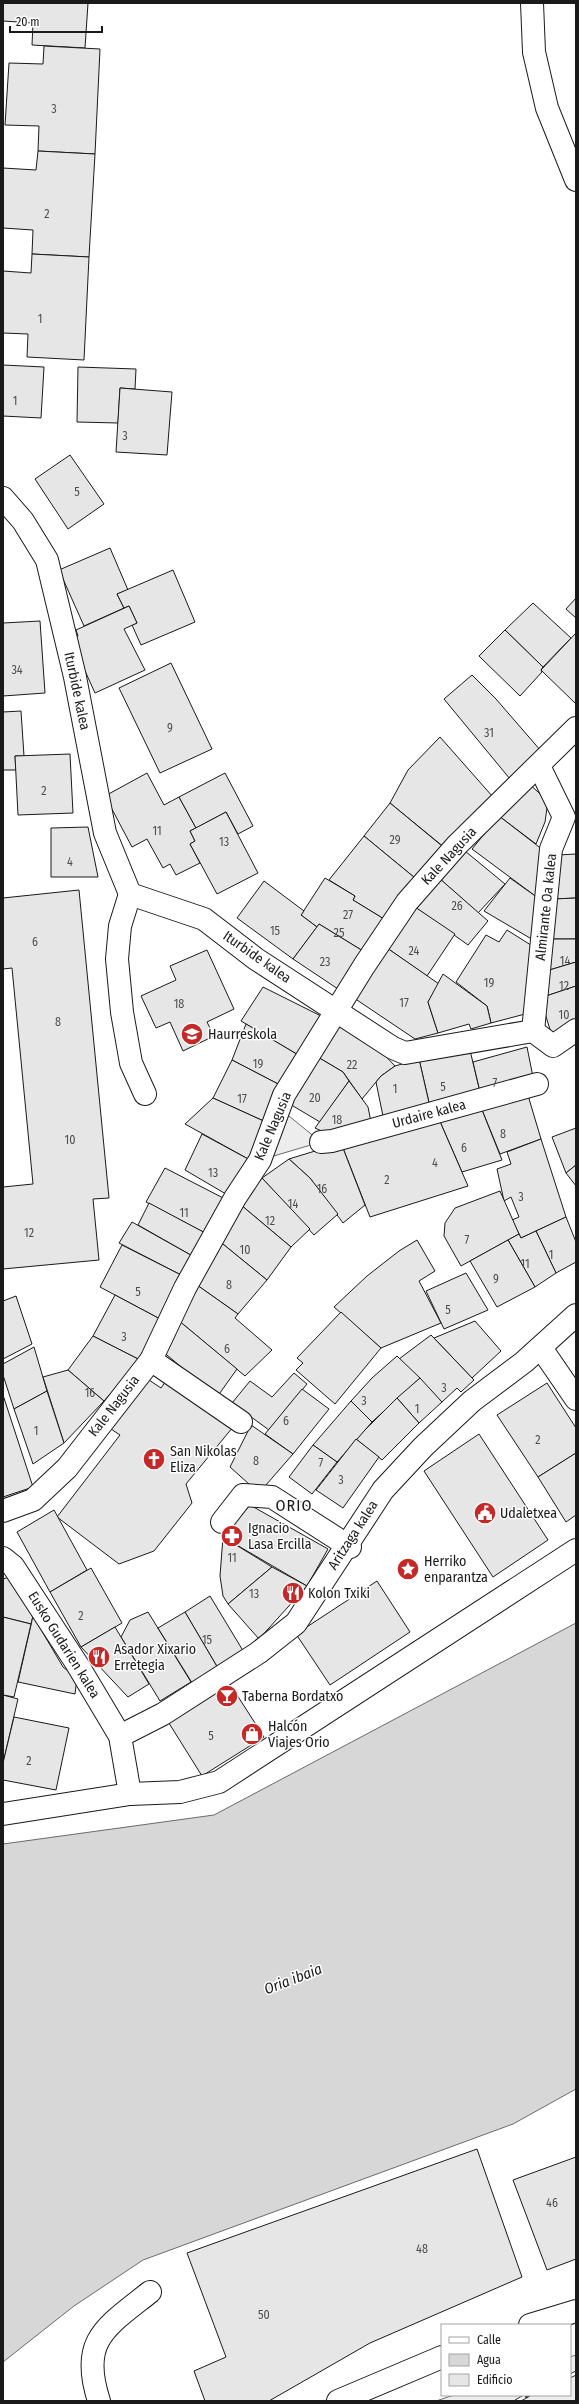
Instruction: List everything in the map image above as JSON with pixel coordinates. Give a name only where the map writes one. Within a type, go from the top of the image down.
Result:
[{"type":"main road","points":[[532,3],[534,52],[547,108],[576,180]]},
{"type":"main road","name":"Iturbide kalea","points":[[3,498],[23,521],[47,560],[75,677],[105,833],[130,894],[204,919],[256,959],[393,1048],[405,1053],[533,1031]]},
{"type":"main road","name":"Kale Nagusia","points":[[3,1511],[33,1500],[67,1468],[151,1360],[185,1288],[235,1198],[260,1160],[284,1095],[336,1010],[407,902],[457,845],[576,728]]},
{"type":"main road","name":"Almirante Oa kalea","points":[[533,1031],[551,849],[570,819],[538,766]]},
{"type":"main road","points":[[130,894],[120,926],[118,960],[122,1012],[131,1063],[145,1094]]},
{"type":"main road","points":[[533,1031],[553,1046],[576,1030]]},
{"type":"main road","name":"Urdaire kalea","points":[[321,1142],[332,1141],[537,1084]]},
{"type":"main road","name":"Aritzaga kalea","points":[[120,1736],[163,1714],[258,1653],[296,1623],[348,1546],[382,1490],[422,1447],[472,1401],[541,1348],[576,1315]]},
{"type":"main road","points":[[541,1348],[576,1398]]},
{"type":"main road","points":[[151,1360],[241,1422]]},
{"type":"main road","points":[[222,1522],[243,1495],[272,1497],[348,1546]]},
{"type":"main road","points":[[3,1814],[130,1794],[180,1792],[219,1782],[576,1550]]},
{"type":"main road","name":"Eusko Gudarien kalea","points":[[3,1558],[13,1566],[77,1664],[120,1736]]},
{"type":"main road","points":[[120,1736],[130,1794]]},
{"type":"main road","points":[[99,2401],[92,2380],[92,2352],[105,2328],[150,2292]]},
{"type":"main road","points":[[533,2324],[576,2311]]},
{"type":"main road","points":[[338,2401],[441,2357]]},
{"type":"shaded area","points":[[279,1108],[321,1142],[260,1160]]},
{"type":"shaded area","points":[[576,2355],[576,2401],[436,2401],[451,2396],[571,2396],[571,2357]]},
{"type":"water","name":"Oria ibaia","points":[[576,1623],[576,2089],[513,2124],[143,2260],[74,2306],[3,2362],[3,1844],[214,1815]]},
{"type":"building","points":[[3,3],[88,3],[85,48],[32,45],[33,23],[3,21]]},
{"type":"building","points":[[44,46],[100,49],[95,154],[38,151],[39,126],[5,125],[9,63],[43,64]]},
{"type":"building","points":[[38,151],[95,154],[89,257],[32,254],[33,230],[3,228],[3,168],[36,170]]},
{"type":"building","points":[[32,254],[89,257],[84,360],[27,357],[28,334],[3,333],[3,271],[31,273]]},
{"type":"building","points":[[3,365],[44,367],[41,418],[3,416]]},
{"type":"building","points":[[78,367],[136,369],[135,389],[120,388],[118,423],[77,422]]},
{"type":"building","points":[[120,388],[172,392],[167,455],[116,452]]},
{"type":"building","points":[[70,455],[104,504],[68,529],[35,479]]},
{"type":"building","points":[[110,548],[128,590],[117,594],[124,608],[84,626],[59,570]]},
{"type":"building","points":[[173,570],[195,622],[141,645],[132,625],[137,623],[129,606],[124,608],[117,594]]},
{"type":"building","points":[[576,598],[576,618],[566,609]]},
{"type":"building","points":[[533,603],[571,638],[543,667],[505,630]]},
{"type":"building","points":[[129,606],[137,623],[124,629],[145,670],[95,693],[71,640],[78,636],[76,630]]},
{"type":"building","points":[[40,621],[45,693],[3,696],[3,623]]},
{"type":"building","points":[[505,630],[543,667],[541,670],[542,672],[520,696],[479,656]]},
{"type":"building","points":[[576,633],[576,704],[541,670]]},
{"type":"building","points":[[171,663],[212,749],[160,773],[119,688]]},
{"type":"building","points":[[472,675],[496,699],[541,751],[510,779],[444,699]]},
{"type":"building","points":[[21,711],[24,756],[15,756],[16,770],[3,770],[3,712]]},
{"type":"building","points":[[440,737],[493,797],[445,848],[390,803],[408,770]]},
{"type":"building","points":[[70,754],[73,813],[18,815],[15,756]]},
{"type":"building","points":[[147,773],[164,805],[179,797],[196,828],[190,831],[195,841],[190,844],[200,863],[176,875],[170,864],[163,868],[147,839],[132,847],[105,796]]},
{"type":"building","points":[[225,773],[253,826],[238,834],[226,812],[196,828],[179,797]]},
{"type":"building","points":[[527,782],[548,801],[545,822],[536,844],[499,816]]},
{"type":"building","points":[[390,803],[442,846],[415,878],[364,836]]},
{"type":"building","points":[[226,812],[258,873],[217,894],[190,844],[195,841],[190,831]]},
{"type":"building","points":[[499,816],[543,850],[538,898],[472,849]]},
{"type":"building","points":[[88,827],[98,877],[51,877],[51,828]]},
{"type":"building","points":[[364,836],[415,878],[384,919],[353,900],[355,896],[329,880]]},
{"type":"building","points":[[465,851],[505,884],[478,913],[439,878]]},
{"type":"building","points":[[576,854],[576,898],[553,899],[558,855]]},
{"type":"building","points":[[325,878],[355,896],[353,900],[384,919],[363,951],[319,924],[317,927],[301,915]]},
{"type":"building","points":[[439,878],[488,921],[468,945],[415,907]]},
{"type":"building","points":[[510,878],[538,898],[535,941],[484,911]]},
{"type":"building","points":[[264,881],[304,911],[301,915],[317,927],[293,959],[237,918]]},
{"type":"building","points":[[79,890],[109,1198],[93,1199],[99,1260],[3,1269],[3,1187],[33,1184],[12,968],[3,969],[3,898]]},
{"type":"building","points":[[576,898],[576,939],[551,939],[553,899]]},
{"type":"building","points":[[415,907],[455,934],[427,976],[387,948]]},
{"type":"building","points":[[319,924],[363,951],[338,989],[293,959]]},
{"type":"building","points":[[507,930],[534,947],[529,1013],[491,1023],[487,1006],[456,982],[486,935],[499,942]]},
{"type":"building","points":[[551,939],[576,939],[576,962],[546,971]]},
{"type":"building","points":[[387,948],[439,984],[428,1002],[438,1033],[415,1039],[354,998]]},
{"type":"building","points":[[207,950],[234,1009],[207,1022],[214,1036],[183,1051],[170,1022],[156,1028],[141,996],[176,980],[170,966]]},
{"type":"building","points":[[576,962],[576,986],[543,997],[546,971]]},
{"type":"building","points":[[443,974],[487,1006],[491,1023],[471,1029],[469,1024],[438,1033],[428,1002]]},
{"type":"building","points":[[576,986],[576,1023],[552,1036],[544,1010],[543,997]]},
{"type":"building","points":[[263,987],[321,1016],[300,1056],[241,1021]]},
{"type":"building","points":[[337,1022],[378,1048],[395,1066],[381,1076],[362,1099],[343,1072],[316,1056]]},
{"type":"building","points":[[246,1024],[300,1056],[282,1086],[232,1060]]},
{"type":"building","points":[[469,1046],[481,1096],[430,1107],[419,1059]]},
{"type":"building","points":[[527,1047],[534,1082],[481,1096],[473,1062]]},
{"type":"building","points":[[316,1056],[343,1072],[349,1081],[320,1122],[288,1103]]},
{"type":"building","points":[[419,1059],[430,1107],[384,1121],[376,1082],[381,1076],[395,1066]]},
{"type":"building","points":[[232,1060],[282,1086],[268,1123],[213,1098]]},
{"type":"building","points":[[349,1081],[368,1107],[371,1122],[332,1136],[315,1128]]},
{"type":"building","points":[[527,1092],[541,1139],[500,1154],[480,1105]]},
{"type":"building","points":[[213,1098],[268,1123],[250,1160],[185,1124]]},
{"type":"building","points":[[480,1105],[502,1160],[462,1172],[438,1117]]},
{"type":"building","points":[[438,1117],[468,1186],[370,1217],[341,1143]]},
{"type":"building","points":[[576,1128],[576,1165],[566,1173],[552,1137]]},
{"type":"building","points":[[202,1134],[250,1160],[231,1197],[185,1170]]},
{"type":"building","points":[[541,1139],[566,1217],[521,1238],[512,1220],[519,1217],[511,1197],[504,1201],[497,1169],[511,1164],[507,1152]]},
{"type":"building","points":[[341,1143],[365,1205],[343,1223],[310,1178],[289,1159]]},
{"type":"building","points":[[289,1159],[310,1178],[338,1214],[314,1235],[262,1178]]},
{"type":"building","points":[[576,1165],[576,1186],[566,1173]]},
{"type":"building","points":[[165,1168],[229,1201],[209,1235],[146,1202]]},
{"type":"building","points":[[262,1178],[310,1229],[291,1247],[241,1205]]},
{"type":"building","points":[[500,1191],[519,1234],[461,1266],[444,1236],[445,1223],[455,1208]]},
{"type":"building","points":[[149,1203],[209,1235],[196,1258],[138,1225]]},
{"type":"building","points":[[241,1205],[291,1247],[267,1280],[218,1240]]},
{"type":"building","points":[[566,1217],[576,1242],[576,1262],[556,1273],[536,1231]]},
{"type":"building","points":[[132,1222],[196,1258],[185,1277],[119,1243]]},
{"type":"building","points":[[536,1231],[556,1273],[535,1287],[508,1240],[519,1234],[521,1238]]},
{"type":"building","points":[[218,1240],[267,1280],[238,1314],[197,1285]]},
{"type":"building","points":[[417,1240],[435,1271],[419,1281],[441,1323],[381,1348],[334,1307],[367,1276],[399,1251]]},
{"type":"building","points":[[508,1240],[535,1287],[497,1307],[470,1261]]},
{"type":"building","points":[[122,1245],[185,1277],[162,1320],[100,1287]]},
{"type":"building","points":[[466,1273],[488,1310],[444,1329],[426,1291]]},
{"type":"building","points":[[197,1285],[238,1314],[235,1318],[272,1350],[245,1376],[178,1320]]},
{"type":"building","points":[[115,1295],[162,1320],[140,1360],[93,1336]]},
{"type":"building","points":[[16,1296],[32,1344],[3,1359],[3,1301]]},
{"type":"building","points":[[341,1312],[381,1348],[335,1404],[296,1370],[303,1363],[297,1358]]},
{"type":"building","points":[[178,1320],[237,1369],[217,1397],[161,1350]]},
{"type":"building","points":[[475,1321],[501,1351],[472,1378],[434,1338]]},
{"type":"building","points":[[431,1335],[474,1380],[461,1392],[457,1388],[442,1402],[399,1359]]},
{"type":"building","points":[[93,1336],[140,1360],[104,1401],[68,1370]]},
{"type":"building","points":[[34,1347],[47,1391],[14,1409],[3,1375],[3,1364]]},
{"type":"building","points":[[397,1356],[420,1378],[372,1422],[351,1401],[372,1378]]},
{"type":"building","points":[[68,1370],[104,1401],[64,1443],[43,1377]]},
{"type":"building","points":[[294,1373],[307,1384],[269,1430],[232,1403],[250,1381],[272,1397]]},
{"type":"building","name":"San Nikolas Eliza","points":[[146,1378],[161,1388],[168,1378],[233,1427],[186,1484],[192,1503],[154,1551],[119,1564],[57,1517],[120,1435],[105,1425]]},
{"type":"building","points":[[420,1378],[442,1402],[419,1423],[397,1398]]},
{"type":"building","points":[[547,1383],[576,1428],[576,1453],[538,1477],[497,1415]]},
{"type":"building","points":[[302,1389],[329,1409],[293,1454],[265,1434]]},
{"type":"building","points":[[47,1391],[64,1443],[33,1464],[14,1409]]},
{"type":"building","points":[[3,1395],[33,1487],[3,1497]]},
{"type":"building","points":[[397,1398],[419,1423],[382,1460],[356,1439]]},
{"type":"building","points":[[351,1401],[372,1422],[337,1462],[313,1445]]},
{"type":"building","points":[[251,1425],[293,1454],[259,1493],[230,1467]]},
{"type":"building","points":[[479,1434],[548,1540],[493,1577],[424,1471]]},
{"type":"building","points":[[356,1439],[379,1457],[343,1508],[316,1490]]},
{"type":"building","points":[[313,1445],[337,1462],[312,1494],[289,1477]]},
{"type":"building","points":[[576,1453],[576,1515],[566,1522],[538,1477]]},
{"type":"building","points":[[250,1505],[328,1549],[307,1586],[223,1537]]},
{"type":"building","points":[[54,1510],[87,1570],[50,1592],[17,1532]]},
{"type":"building","points":[[223,1537],[272,1567],[228,1604],[223,1596],[220,1576]]},
{"type":"building","points":[[272,1567],[307,1586],[259,1639],[228,1604]]},
{"type":"building","points":[[91,1568],[122,1623],[81,1647],[50,1592]]},
{"type":"building","points":[[9,1577],[33,1616],[31,1624],[3,1617],[3,1579]]},
{"type":"building","points":[[377,1581],[410,1632],[330,1685],[296,1634]]},
{"type":"building","points":[[210,1596],[245,1654],[219,1670],[185,1612]]},
{"type":"building","points":[[148,1612],[191,1682],[160,1701],[121,1637],[130,1620]]},
{"type":"building","points":[[185,1612],[219,1670],[194,1686],[158,1628]]},
{"type":"building","points":[[33,1616],[63,1667],[77,1678],[75,1694],[18,1682]]},
{"type":"building","points":[[3,1617],[31,1624],[14,1697],[3,1695]]},
{"type":"building","points":[[115,1627],[149,1684],[128,1697],[81,1647]]},
{"type":"building","points":[[228,1681],[264,1737],[202,1776],[167,1720]]},
{"type":"building","points":[[3,1695],[18,1699],[3,1763]]},
{"type":"building","points":[[14,1717],[69,1728],[56,1790],[3,1780],[3,1763]]},
{"type":"building","points":[[477,2149],[522,2277],[370,2343],[269,2401],[205,2401],[194,2371],[226,2357],[187,2253]]},
{"type":"building","points":[[576,2157],[576,2259],[547,2270],[513,2180]]},
{"type":"railway","points":[[571,2376],[576,2373]]},
{"type":"railway","points":[[517,2401],[526,2396]]},
{"type":"place","name":"Haurreskola","points":[[192,1034]]},
{"type":"place","name":"San Nikolas Eliza","points":[[154,1459]]},
{"type":"place","name":"Udaletxea","points":[[485,1513]]},
{"type":"place","name":"Ignacio Lasa Ercilla","points":[[232,1536]]},
{"type":"place","name":"Herriko enparantza","points":[[408,1569]]},
{"type":"place","name":"Kolon Txiki","points":[[293,1593]]},
{"type":"place","name":"Asador Xixario Erretegia","points":[[99,1657]]},
{"type":"place","name":"Taberna Bordatxo","points":[[227,1696]]},
{"type":"place","name":"Halcón Viajes Orio","points":[[252,1734]]},
{"type":"district","name":"ORIO","points":[[294,1505]]}]
